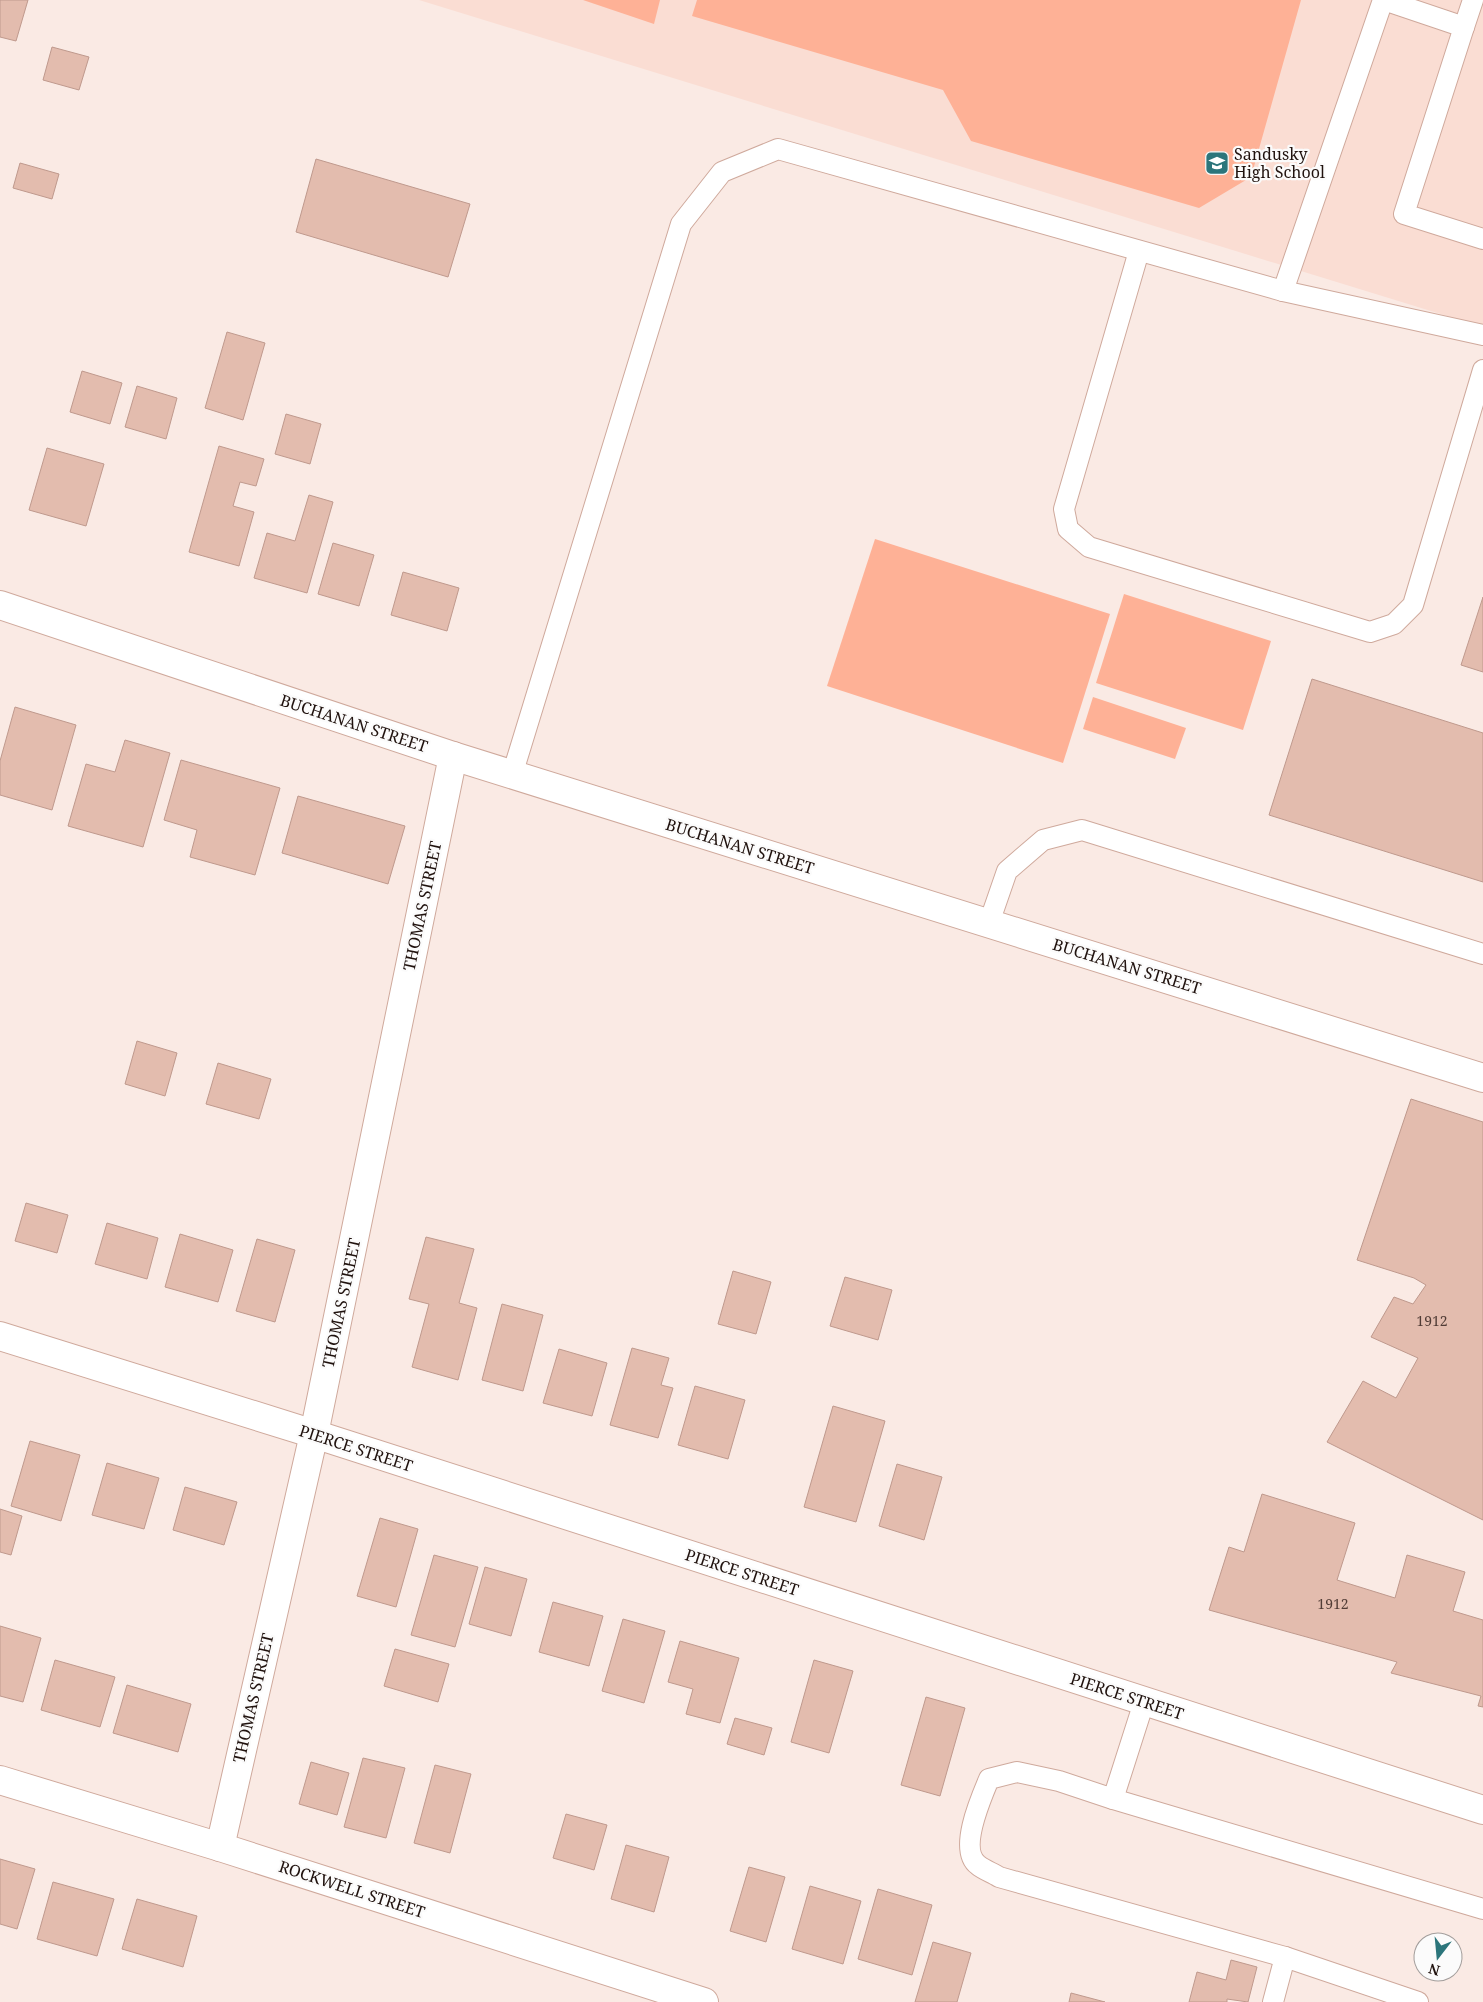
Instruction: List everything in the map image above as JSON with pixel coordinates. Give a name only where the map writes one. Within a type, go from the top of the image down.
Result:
[{"type":"street","name":"BUCHANAN STREET","points":[[0,605],[512,775],[1483,1078]]},
{"type":"street","name":"THOMAS STREET","points":[[220,1847],[314,1434],[453,756]]},
{"type":"street","name":"PIERCE STREET","points":[[0,1336],[314,1434],[1483,1810]]},
{"type":"street","name":"ROCKWELL STREET","points":[[0,1780],[220,1847],[704,2002]]},
{"type":"lane","points":[[1283,291],[1383,0],[1464,27]]},
{"type":"lane","points":[[1473,0],[1404,214],[1483,239]]},
{"type":"lane","points":[[512,775],[681,224],[722,172],[778,149],[1283,291],[1483,335]]},
{"type":"lane","points":[[1139,251],[1064,509],[1068,529],[1089,547],[1370,632],[1394,624],[1413,605],[1483,370]]},
{"type":"lane","points":[[989,923],[1008,871],[1043,840],[1082,830],[1483,954]]},
{"type":"lane","points":[[1113,1799],[1144,1702]]},
{"type":"lane","points":[[1418,2002],[1285,1957],[999,1877],[976,1864],[969,1846],[976,1811],[989,1779],[1017,1772],[1059,1780],[1113,1799],[1483,1909]]},
{"type":"lane","points":[[1273,2002],[1285,1957]]},
{"type":"shaded area","name":"Sandusky High School","points":[[419,0],[1483,0],[1483,327]]},
{"type":"shaded area","points":[[583,0],[660,0],[654,24]]},
{"type":"shaded area","points":[[697,0],[1301,0],[1251,177],[1199,208],[971,141],[943,90],[692,16]]},
{"type":"shaded area","points":[[875,539],[1110,614],[1063,763],[827,686]]},
{"type":"shaded area","points":[[1124,594],[1271,641],[1243,730],[1096,683]]},
{"type":"shaded area","points":[[1093,697],[1186,728],[1175,759],[1083,729]]},
{"type":"building","points":[[0,0],[28,0],[16,41],[0,37]]},
{"type":"building","points":[[52,47],[89,57],[79,90],[43,80]]},
{"type":"building","points":[[316,159],[470,204],[448,277],[296,232]]},
{"type":"building","points":[[20,163],[59,174],[52,199],[13,188]]},
{"type":"building","points":[[227,332],[265,343],[243,420],[205,408]]},
{"type":"building","points":[[82,371],[122,383],[110,424],[70,412]]},
{"type":"building","points":[[137,386],[177,398],[166,439],[125,427]]},
{"type":"building","points":[[286,414],[321,424],[310,464],[275,454]]},
{"type":"building","points":[[219,446],[264,459],[256,486],[240,482],[233,506],[254,512],[239,566],[189,552]]},
{"type":"building","points":[[47,448],[104,464],[86,526],[29,510]]},
{"type":"building","points":[[309,495],[333,502],[307,593],[254,578],[267,533],[295,541]]},
{"type":"building","points":[[333,543],[374,555],[359,606],[318,594]]},
{"type":"building","points":[[403,572],[459,588],[447,631],[391,615]]},
{"type":"building","points":[[1483,597],[1483,672],[1461,665]]},
{"type":"building","points":[[1312,679],[1483,733],[1483,882],[1269,815]]},
{"type":"building","points":[[15,707],[76,725],[52,810],[0,795],[0,761]]},
{"type":"building","points":[[125,740],[170,753],[143,847],[68,826],[86,764],[115,772]]},
{"type":"building","points":[[181,760],[280,788],[255,875],[190,857],[197,830],[164,820]]},
{"type":"building","points":[[298,796],[405,826],[388,884],[282,853]]},
{"type":"building","points":[[137,1041],[177,1053],[165,1096],[125,1084]]},
{"type":"building","points":[[218,1063],[271,1079],[259,1119],[206,1104]]},
{"type":"building","points":[[1411,1099],[1483,1122],[1483,1520],[1327,1442],[1363,1381],[1396,1398],[1418,1358],[1371,1337],[1394,1297],[1413,1304],[1426,1285],[1414,1278],[1357,1260]]},
{"type":"building","points":[[26,1203],[68,1215],[57,1253],[15,1241]]},
{"type":"building","points":[[107,1223],[158,1238],[147,1279],[95,1264]]},
{"type":"building","points":[[180,1234],[233,1250],[218,1302],[165,1287]]},
{"type":"building","points":[[426,1237],[474,1249],[459,1303],[477,1308],[458,1380],[412,1367],[429,1304],[409,1299]]},
{"type":"building","points":[[257,1239],[295,1250],[275,1322],[236,1311]]},
{"type":"building","points":[[733,1271],[771,1282],[756,1334],[718,1324]]},
{"type":"building","points":[[845,1277],[892,1290],[878,1340],[830,1326]]},
{"type":"building","points":[[502,1304],[543,1315],[523,1391],[482,1380]]},
{"type":"building","points":[[632,1348],[669,1358],[661,1385],[673,1388],[658,1438],[610,1425]]},
{"type":"building","points":[[559,1349],[607,1363],[592,1416],[543,1403]]},
{"type":"building","points":[[695,1386],[745,1400],[728,1459],[678,1445]]},
{"type":"building","points":[[833,1406],[885,1421],[856,1522],[804,1507]]},
{"type":"building","points":[[30,1441],[80,1455],[61,1521],[11,1506]]},
{"type":"building","points":[[107,1463],[159,1478],[144,1529],[92,1515]]},
{"type":"building","points":[[897,1464],[942,1477],[924,1540],[879,1526]]},
{"type":"building","points":[[185,1487],[237,1502],[224,1545],[173,1530]]},
{"type":"building","points":[[1262,1494],[1355,1523],[1337,1580],[1395,1598],[1407,1555],[1465,1572],[1453,1611],[1483,1620],[1483,1707],[1478,1706],[1481,1696],[1391,1673],[1397,1662],[1209,1610],[1229,1547],[1244,1552]]},
{"type":"building","points":[[0,1509],[22,1516],[11,1555],[0,1552]]},
{"type":"building","points":[[380,1518],[418,1529],[396,1607],[357,1596]]},
{"type":"building","points":[[434,1555],[478,1567],[455,1647],[411,1635]]},
{"type":"building","points":[[485,1567],[527,1579],[511,1636],[469,1624]]},
{"type":"building","points":[[553,1602],[603,1616],[589,1666],[539,1652]]},
{"type":"building","points":[[623,1619],[665,1631],[644,1703],[602,1691]]},
{"type":"building","points":[[0,1626],[41,1638],[23,1702],[0,1696]]},
{"type":"building","points":[[680,1641],[739,1658],[720,1723],[686,1714],[693,1689],[668,1682]]},
{"type":"building","points":[[395,1649],[449,1664],[438,1702],[384,1686]]},
{"type":"building","points":[[55,1660],[115,1677],[100,1727],[41,1710]]},
{"type":"building","points":[[814,1660],[853,1671],[829,1753],[791,1742]]},
{"type":"building","points":[[127,1685],[191,1704],[178,1752],[113,1733]]},
{"type":"building","points":[[926,1697],[965,1708],[940,1796],[901,1785]]},
{"type":"building","points":[[735,1718],[772,1728],[764,1755],[727,1744]]},
{"type":"building","points":[[363,1758],[405,1768],[386,1838],[344,1827]]},
{"type":"building","points":[[311,1762],[349,1773],[337,1815],[299,1804]]},
{"type":"building","points":[[435,1765],[471,1774],[450,1853],[414,1843]]},
{"type":"building","points":[[566,1814],[607,1825],[594,1870],[553,1858]]},
{"type":"building","points":[[626,1845],[669,1857],[654,1912],[611,1899]]},
{"type":"building","points":[[0,1859],[35,1869],[17,1929],[0,1924]]},
{"type":"building","points":[[749,1867],[785,1877],[766,1942],[730,1931]]},
{"type":"building","points":[[53,1882],[114,1899],[97,1956],[37,1939]]},
{"type":"building","points":[[810,1886],[861,1901],[843,1964],[792,1949]]},
{"type":"building","points":[[878,1889],[932,1905],[912,1975],[858,1959]]},
{"type":"building","points":[[137,1899],[197,1916],[183,1967],[122,1949]]},
{"type":"building","points":[[933,1942],[971,1953],[957,2002],[915,2002]]},
{"type":"building","points":[[1231,1960],[1257,1967],[1248,2002],[1227,1999],[1227,2002],[1189,2002],[1197,1972],[1226,1980]]},
{"type":"building","points":[[1071,1993],[1105,2002],[1069,2002]]},
{"type":"place","name":"Sandusky High School","points":[[1217,163]]}]
